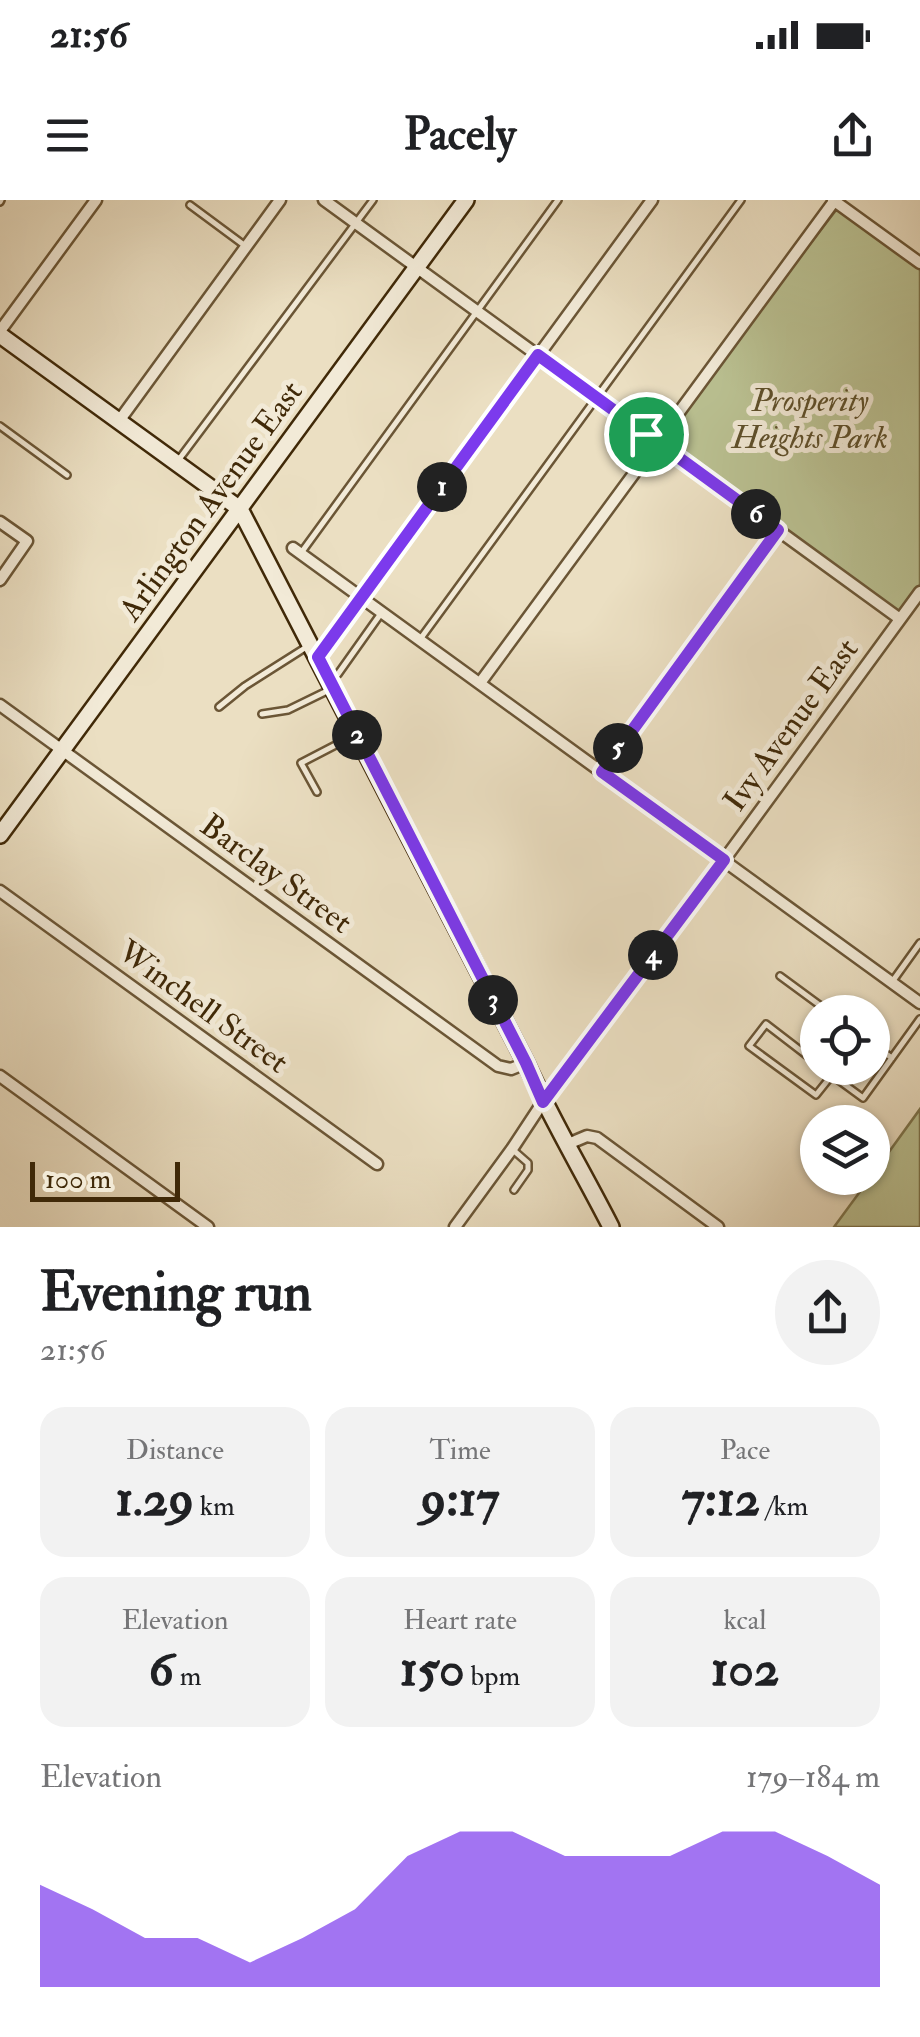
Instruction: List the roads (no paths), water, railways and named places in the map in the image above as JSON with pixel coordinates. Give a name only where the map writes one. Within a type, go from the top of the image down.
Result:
[{"type":"street","points":[[96,200],[0,333],[240,509],[543,1102],[611,1227]]},
{"type":"street","points":[[118,421],[280,200]]},
{"type":"street","points":[[324,200],[900,619]]},
{"type":"street","name":"Arlington Avenue East","points":[[0,835],[466,200]]},
{"type":"street","points":[[314,650],[361,597],[652,200]]},
{"type":"street","points":[[480,684],[834,200],[920,263]]},
{"type":"street","points":[[0,522],[27,542],[0,580]]},
{"type":"street","points":[[602,772],[778,530]]},
{"type":"street","points":[[297,551],[919,1000]]},
{"type":"street","name":"Ivy Avenue East","points":[[455,1227],[920,592]]},
{"type":"street","name":"Barclay Street","points":[[0,706],[498,1066],[511,1069],[526,1063]]},
{"type":"street","name":"Winchell Street","points":[[0,891],[377,1164]]},
{"type":"street","points":[[0,1076],[208,1227]]},
{"type":"street","points":[[568,1144],[587,1136],[597,1138],[718,1227]]},
{"type":"lane","points":[[176,463],[372,200]]},
{"type":"lane","points":[[297,551],[558,200]]},
{"type":"lane","points":[[420,640],[741,200]]},
{"type":"lane","points":[[190,205],[246,246]]},
{"type":"lane","points":[[0,426],[67,475]]},
{"type":"lane","points":[[262,714],[288,710],[331,683],[382,612]]},
{"type":"lane","points":[[219,707],[245,686],[314,650]]},
{"type":"lane","points":[[317,792],[301,763],[356,734]]},
{"type":"lane","points":[[892,982],[920,943]]},
{"type":"lane","points":[[780,976],[806,995]]},
{"type":"lane","points":[[890,1061],[920,1020]]},
{"type":"lane","points":[[800,1050],[766,1024],[750,1046],[800,1083]]},
{"type":"lane","points":[[803,1085],[816,1095],[824,1085]]},
{"type":"lane","points":[[845,1085],[863,1098],[872,1085]]},
{"type":"lane","points":[[512,1149],[528,1163],[528,1170],[514,1190]]},
{"type":"park label","name":"Prosperity Heights Park","points":[[810,420]]}]
